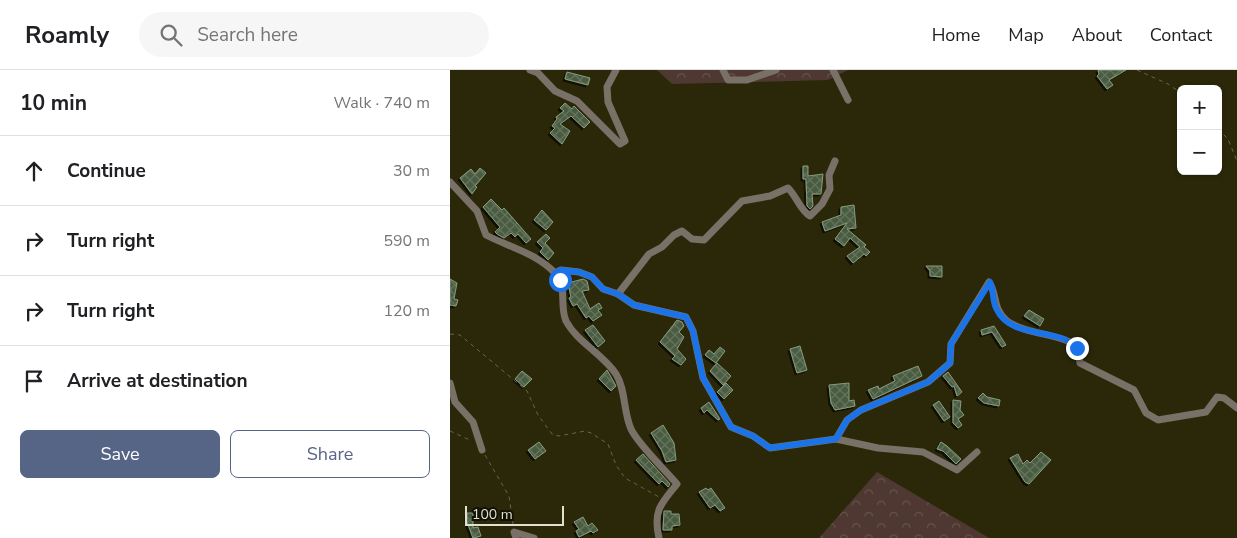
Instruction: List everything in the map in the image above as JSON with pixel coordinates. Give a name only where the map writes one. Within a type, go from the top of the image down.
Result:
[{"type":"street","points":[[530,70],[538,73],[555,91],[577,102],[620,144],[625,141],[625,137],[615,122],[608,102],[607,87],[616,70]]},
{"type":"street","points":[[723,70],[728,80],[739,81],[776,70]]},
{"type":"street","points":[[833,70],[848,100]]},
{"type":"street","points":[[618,294],[650,254],[662,247],[674,235],[682,231],[692,239],[704,240],[742,201],[770,196],[788,188],[797,197],[804,212],[810,216],[822,204],[830,189],[829,174],[835,161]]},
{"type":"street","points":[[450,182],[477,211],[486,235],[524,250],[555,273],[562,288],[562,308],[567,322],[616,372],[621,383],[625,412],[631,430],[677,484],[664,500],[655,516],[659,538]]},
{"type":"street","points":[[555,273],[561,270],[579,272],[592,277],[608,291],[618,294],[634,305],[686,317],[693,331],[703,378],[731,427],[753,436],[770,448],[836,439],[878,448],[923,452],[956,470],[978,452]]},
{"type":"street","points":[[836,439],[847,420],[861,410],[928,382],[950,363],[951,344],[990,282],[993,288],[996,308],[1007,320],[1022,330],[1070,340],[1077,348],[1080,363],[1134,390],[1146,413],[1158,420],[1206,412],[1216,397],[1224,398],[1237,408]]},
{"type":"street","points":[[450,383],[455,402],[473,422],[482,449]]},
{"type":"street","points":[[515,535],[534,538]]},
{"type":"path","points":[[1137,70],[1177,90]]},
{"type":"path","points":[[1222,134],[1228,139],[1237,162]]},
{"type":"path","points":[[450,334],[460,335],[527,392],[538,415],[552,434],[559,436],[585,431],[590,433],[608,444],[616,465],[625,478],[647,493],[664,500]]},
{"type":"path","points":[[450,431],[482,449],[509,496],[515,535]]},
{"type":"green space","points":[[657,70],[848,70],[828,80],[672,84]]},
{"type":"green space","points":[[877,472],[989,538],[819,538]]},
{"type":"building","points":[[1098,70],[1126,70],[1109,80],[1113,85],[1107,89],[1097,76],[1099,74]]},
{"type":"building","points":[[567,72],[590,78],[588,85],[565,79]]},
{"type":"building","points":[[565,103],[572,109],[574,106],[590,122],[584,128],[571,116],[560,124],[570,131],[562,144],[550,133],[555,128],[552,126],[557,119],[556,117],[564,111],[560,108]]},
{"type":"building","points":[[803,166],[808,166],[808,176],[823,174],[821,194],[812,194],[813,206],[810,209],[807,206],[806,179],[803,179]]},
{"type":"building","points":[[480,168],[486,173],[475,186],[477,187],[472,194],[460,178],[471,169],[475,174]]},
{"type":"building","points":[[491,199],[502,210],[504,208],[531,239],[526,243],[518,234],[515,237],[511,233],[504,238],[495,232],[500,227],[483,207]]},
{"type":"building","points":[[854,205],[856,228],[847,229],[866,245],[864,247],[870,252],[866,256],[864,254],[853,263],[847,256],[860,247],[850,238],[844,246],[835,239],[847,223],[825,231],[822,222],[841,215],[841,207]]},
{"type":"building","points":[[542,210],[553,222],[546,230],[534,220]]},
{"type":"building","points":[[546,234],[550,238],[545,243],[554,253],[548,260],[540,252],[543,248],[537,242]]},
{"type":"building","points":[[926,266],[942,266],[942,277],[930,276],[930,271]]},
{"type":"building","points":[[450,279],[457,283],[454,299],[458,300],[456,306],[450,305]]},
{"type":"building","points":[[583,279],[587,281],[589,290],[582,291],[590,309],[599,303],[602,308],[598,310],[602,315],[593,321],[589,316],[586,318],[577,304],[573,306],[569,298],[571,297],[568,283]]},
{"type":"building","points":[[1029,310],[1044,319],[1040,326],[1024,316]]},
{"type":"building","points":[[677,320],[682,322],[684,326],[679,332],[684,337],[677,349],[686,359],[681,365],[672,359],[675,356],[660,342]]},
{"type":"building","points":[[593,325],[605,341],[598,347],[585,330]]},
{"type":"building","points":[[994,326],[1006,345],[1002,347],[992,332],[982,335],[981,330]]},
{"type":"building","points":[[800,346],[807,370],[797,373],[790,349]]},
{"type":"building","points":[[720,347],[725,351],[716,363],[705,355],[709,350],[714,354]]},
{"type":"building","points":[[717,363],[731,376],[723,385],[710,371]]},
{"type":"building","points":[[918,366],[922,376],[873,399],[868,390],[878,386],[879,389],[895,381],[893,376]]},
{"type":"building","points":[[607,370],[616,386],[611,391],[599,379]]},
{"type":"building","points":[[522,371],[532,379],[524,387],[515,379]]},
{"type":"building","points":[[948,372],[962,392],[957,396],[954,386],[952,387],[943,376]]},
{"type":"building","points":[[726,383],[733,390],[724,399],[717,392]]},
{"type":"building","points":[[849,383],[849,401],[854,400],[855,406],[835,410],[831,403],[829,385]]},
{"type":"building","points":[[983,393],[987,397],[1000,400],[999,406],[984,403],[978,398]]},
{"type":"building","points":[[953,400],[961,401],[960,410],[964,415],[958,419],[962,425],[958,428],[953,423]]},
{"type":"building","points":[[939,401],[950,417],[944,421],[933,405]]},
{"type":"building","points":[[709,402],[720,419],[718,420],[707,410],[704,413],[701,408]]},
{"type":"building","points":[[663,425],[674,443],[676,460],[666,462],[662,451],[651,433]]},
{"type":"building","points":[[539,442],[546,451],[535,459],[528,450]]},
{"type":"building","points":[[941,442],[961,459],[956,464],[943,451],[937,449]]},
{"type":"building","points":[[1041,452],[1051,460],[1029,484],[1025,482],[1010,458],[1018,454],[1023,464],[1027,460],[1030,463]]},
{"type":"building","points":[[643,454],[670,484],[668,487],[662,481],[659,484],[636,460]]},
{"type":"building","points":[[706,488],[708,490],[711,488],[725,508],[720,511],[715,505],[710,508],[699,492]]},
{"type":"building","points":[[664,511],[671,511],[671,514],[679,514],[680,525],[672,526],[672,530],[663,530]]},
{"type":"building","points":[[467,513],[473,513],[473,528],[478,527],[481,536],[473,538],[467,522]]},
{"type":"building","points":[[583,517],[588,526],[592,523],[598,530],[579,537],[576,531],[579,529],[574,522]]},
{"type":"route","points":[[560,280],[555,273],[561,270],[579,272],[592,277],[603,289],[618,294],[634,305],[686,317],[693,331],[703,378],[731,427],[753,436],[770,448],[836,439],[847,420],[861,410],[916,385],[928,382],[950,363],[951,344],[990,282],[993,288],[996,308],[1007,320],[1022,330],[1070,340],[1077,348]]}]
